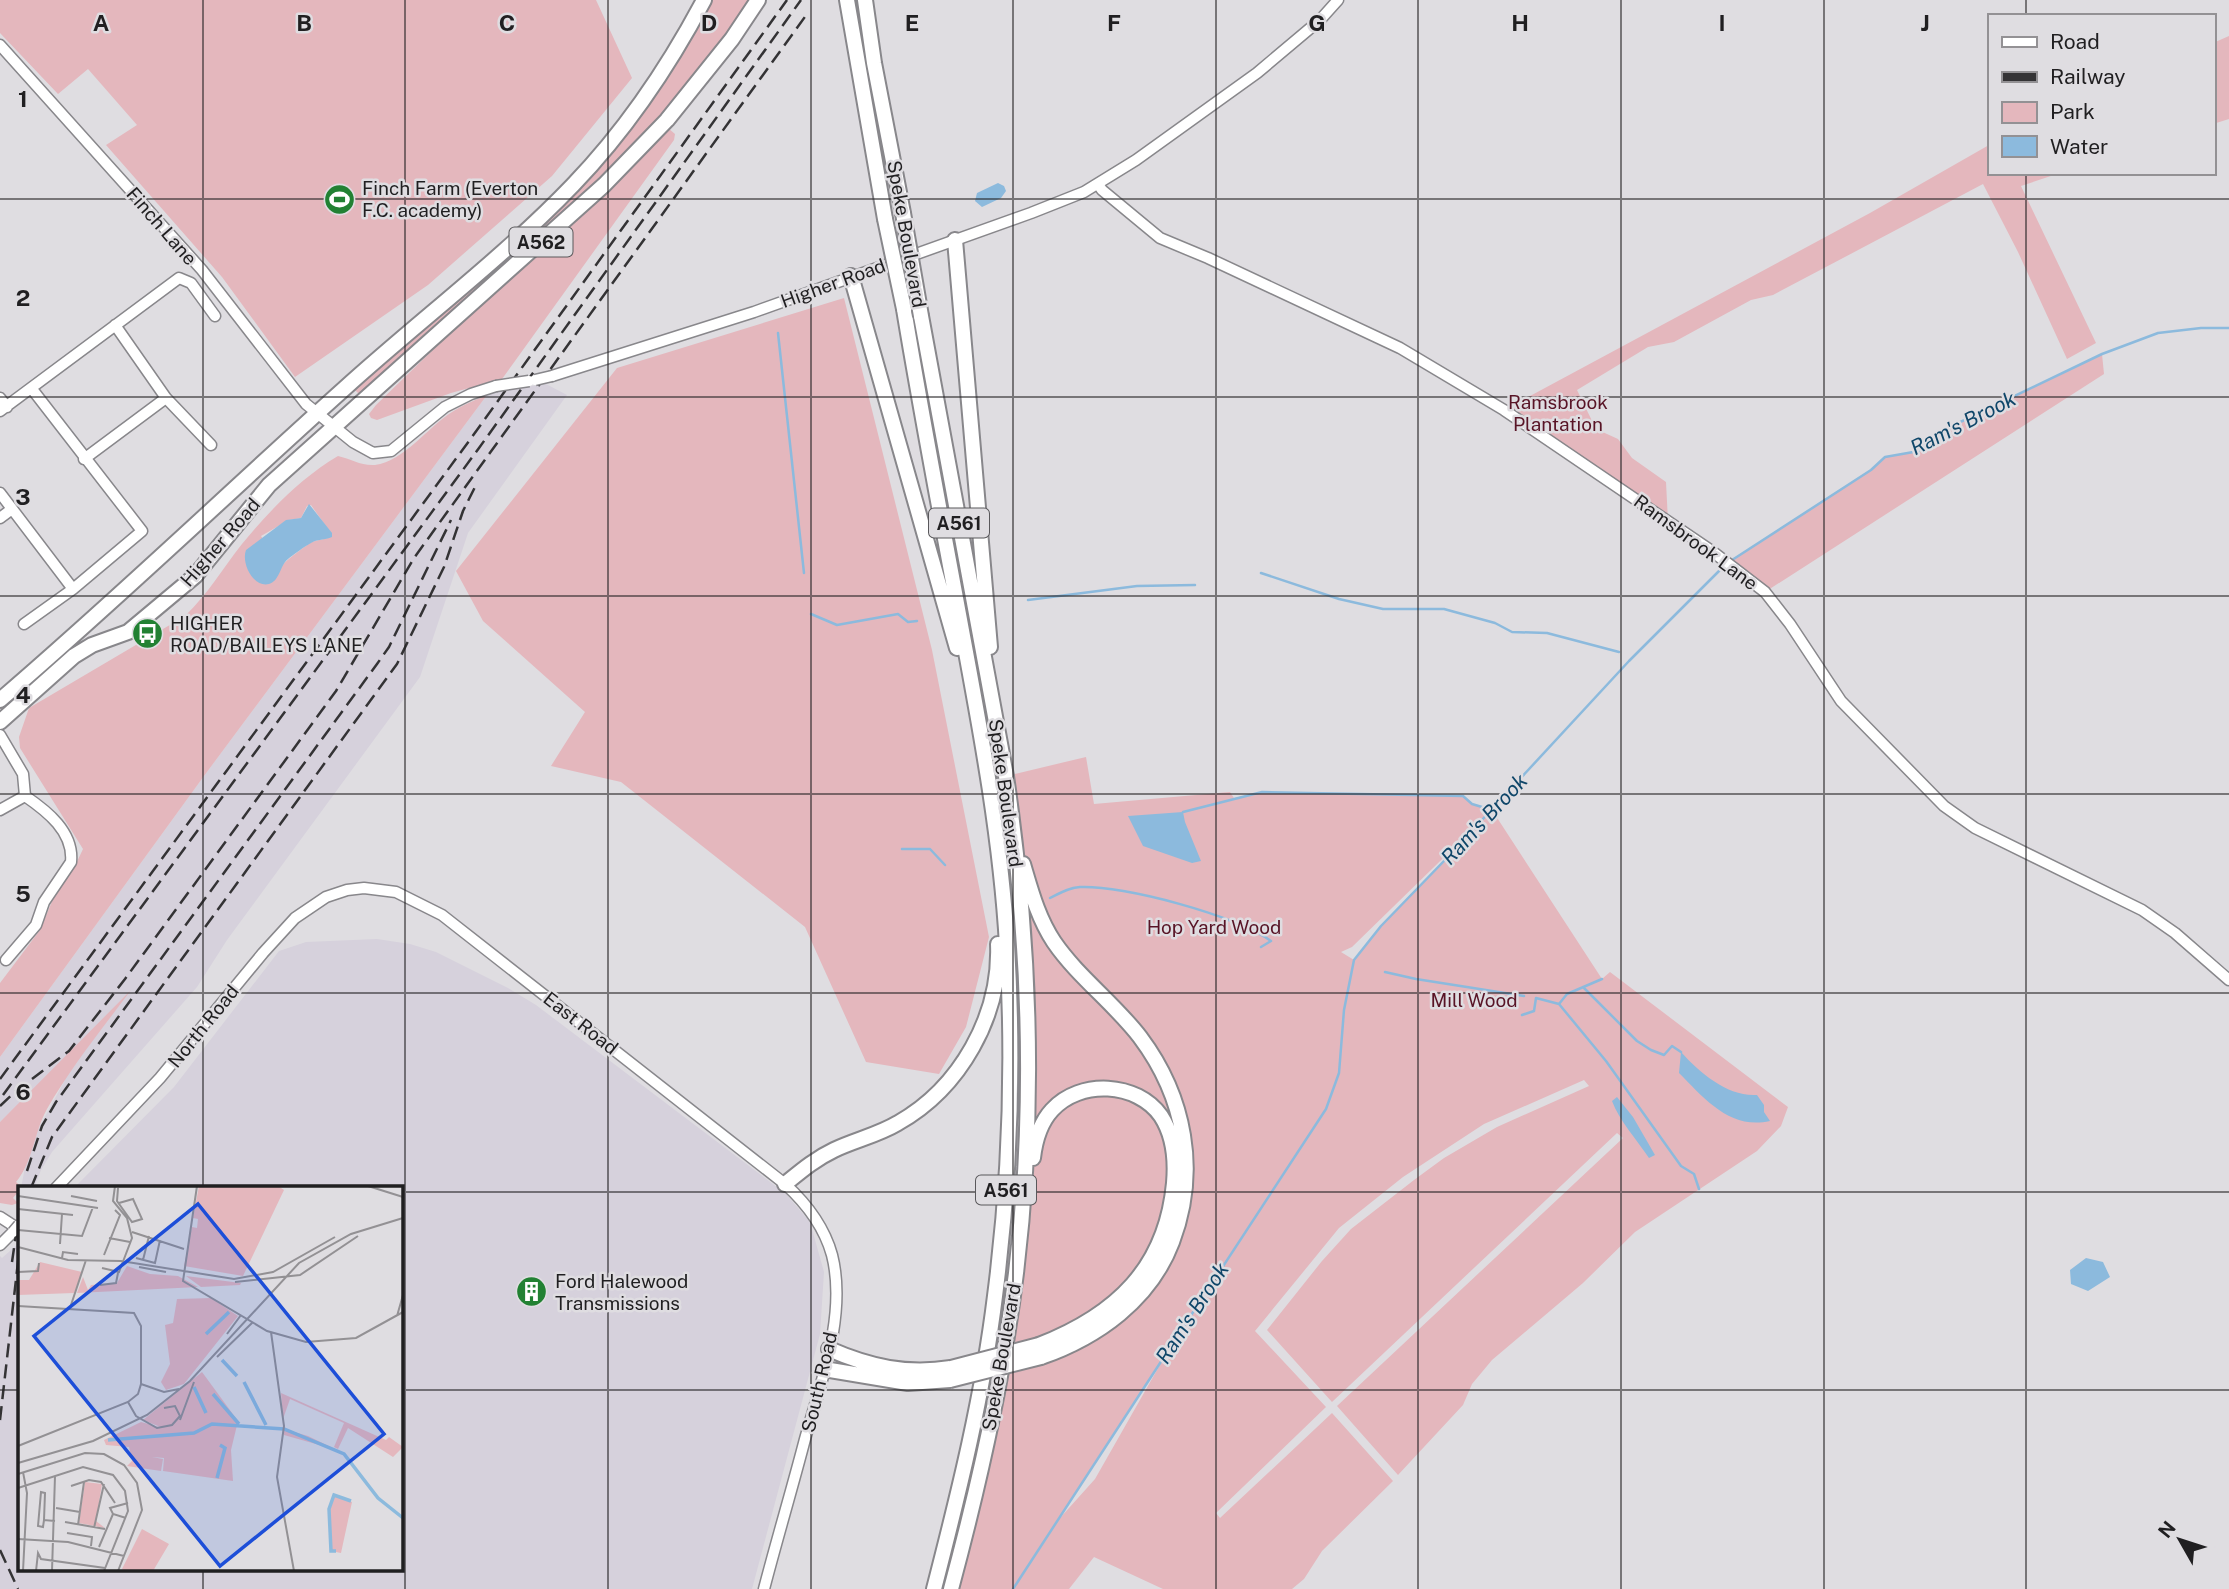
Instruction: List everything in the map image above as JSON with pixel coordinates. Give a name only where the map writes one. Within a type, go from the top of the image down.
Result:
[{"type":"highway","name":"Higher Road","points":[[0,700],[111,604],[316,414],[575,184],[610,144],[651,87],[677,49],[704,0]]},
{"type":"highway","name":"Higher Road","points":[[0,722],[75,656],[92,645],[128,632],[195,576],[269,485],[604,185],[667,120],[732,39],[758,0]]},
{"type":"highway","name":"Speke Boulevard","points":[[847,0],[990,785],[1007,945],[1010,1125],[995,1298],[965,1467],[934,1589]]},
{"type":"highway","name":"Speke Boulevard","points":[[865,0],[874,63],[998,730],[1013,825],[1025,950],[1027,1119],[1020,1227],[1005,1347],[975,1499],[951,1589]]},
{"type":"highway","points":[[955,240],[998,730]]},
{"type":"highway","points":[[851,276],[937,583],[978,717]]},
{"type":"highway","points":[[785,1184],[808,1165],[832,1151],[872,1136],[919,1111],[940,1093],[971,1050],[989,1006],[998,958],[990,785]]},
{"type":"highway","points":[[824,1369],[908,1383],[1040,1351],[1066,1348],[1103,1327],[1148,1285],[1170,1249],[1177,1230],[1187,1165],[1181,1123],[1174,1098],[1164,1075],[1139,1036],[1079,971],[1048,931],[1034,901],[1013,825]]},
{"type":"highway","points":[[1005,1347],[1034,1150],[1041,1127],[1053,1109],[1077,1092],[1095,1088],[1130,1093],[1159,1113],[1168,1128],[1174,1150],[1173,1200],[1167,1224],[1147,1267],[1117,1302],[1040,1351]]},
{"type":"highway","points":[[829,1349],[857,1361],[892,1370],[950,1374]]},
{"type":"street","name":"Higher Road","points":[[316,414],[353,442],[373,453],[385,453],[399,445],[445,407],[471,394],[496,386],[552,376],[754,312],[1068,199],[1136,160],[1257,73],[1320,20],[1338,0]]},
{"type":"street","name":"Finch Lane","points":[[0,45],[202,271],[316,414]]},
{"type":"street","name":"Ramsbrook Lane","points":[[1098,184],[1160,238],[1400,348],[1504,410],[1713,552],[1765,592],[1842,701],[1944,806],[1984,833],[2142,910],[2175,933],[2229,980]]},
{"type":"street","points":[[0,398],[3,409],[179,278],[191,283],[215,316]]},
{"type":"street","points":[[115,325],[166,398],[211,445]]},
{"type":"street","points":[[24,624],[73,589],[142,531],[32,389]]},
{"type":"street","points":[[84,459],[166,398]]},
{"type":"street","points":[[0,493],[73,589]]},
{"type":"street","points":[[0,518],[12,509]]},
{"type":"street","points":[[0,736],[23,774],[25,796],[52,816],[68,842],[71,856],[71,862],[44,902],[36,925],[6,960]]},
{"type":"street","points":[[0,810],[25,796]]},
{"type":"street","name":"East Road","points":[[364,888],[396,892],[442,915],[785,1184]]},
{"type":"street","name":"North Road","points":[[58,1186],[160,1078],[272,942],[295,918],[326,897],[364,888]]},
{"type":"street","name":"South Road","points":[[764,1589],[829,1349],[836,1290],[832,1255],[817,1220],[785,1184]]},
{"type":"street","points":[[0,1217],[16,1228],[1,1241]]},
{"type":"shaded area","points":[[546,384],[567,395],[468,533],[420,677],[227,940],[197,987],[52,1152],[35,1186],[21,1186],[27,1157],[36,1133],[65,1080],[52,1071],[0,1122],[0,1057],[204,776],[491,392]]},
{"type":"shaded area","points":[[377,939],[410,944],[436,952],[508,988],[536,1005],[786,1194],[810,1222],[824,1272],[820,1334],[752,1589],[0,1589],[0,1256],[2,1258],[18,1244],[18,1572],[402,1572],[402,1186],[76,1186],[174,1087],[279,951],[306,942]]},
{"type":"green space","name":"Finch Farm (Everton F.C. academy)","points":[[0,0],[596,0],[632,78],[552,176],[428,285],[295,377],[222,277],[106,145],[137,125],[88,69],[58,94],[0,33]]},
{"type":"green space","points":[[711,0],[749,0],[706,61],[659,119],[562,217],[361,396],[353,388],[618,142],[675,67]]},
{"type":"green space","points":[[2229,36],[2229,119],[2215,123],[2215,42]]},
{"type":"green space","points":[[668,128],[675,134],[674,140],[502,379],[451,393],[377,420],[371,418],[369,414],[376,405],[604,194]]},
{"type":"green space","name":"Ramsbrook Plantation","points":[[1988,146],[1988,175],[2054,175],[2021,186],[2096,343],[2067,359],[2018,252],[1983,184],[1773,295],[1751,300],[1674,342],[1648,347],[1577,390],[1596,429],[1618,439],[1632,458],[1666,482],[1668,521],[1504,410],[1870,213]]},
{"type":"green space","points":[[844,298],[932,650],[989,937],[966,1027],[939,1074],[866,1062],[805,927],[621,782],[551,766],[585,712],[483,621],[456,571],[617,368]]},
{"type":"green space","points":[[2102,354],[2104,374],[1765,592],[1728,562],[1871,470],[1885,457],[1919,451],[1927,438]]},
{"type":"green space","points":[[487,395],[204,776],[0,1057],[0,983],[40,930],[53,899],[83,849],[20,748],[19,737],[29,708],[185,616],[264,519],[324,465],[338,456],[365,464],[386,462],[406,450],[452,412]],"holes":[[[311,505],[332,535],[310,543],[282,566],[261,536],[289,520],[301,518],[307,506]]]},
{"type":"green space","points":[[1086,757],[1094,804],[1230,792],[1234,798],[1262,792],[1463,796],[1472,804],[1492,810],[1602,979],[1610,972],[1788,1107],[1781,1126],[1757,1151],[1635,1232],[1583,1283],[1492,1360],[1472,1384],[1463,1405],[1398,1475],[1337,1406],[1623,1138],[1617,1133],[1332,1402],[1267,1330],[1322,1261],[1351,1229],[1444,1158],[1497,1127],[1589,1086],[1584,1080],[1484,1124],[1403,1177],[1339,1228],[1255,1331],[1326,1407],[1216,1513],[1220,1518],[1332,1413],[1393,1481],[1322,1551],[1304,1579],[1292,1589],[1163,1589],[1094,1557],[1069,1589],[951,1589],[1005,1366],[1047,1355],[1086,1338],[1113,1320],[1136,1299],[1155,1274],[1170,1246],[1180,1217],[1186,1186],[1186,1154],[1181,1123],[1168,1128],[1174,1158],[1174,1188],[1169,1217],[1144,1270],[1125,1293],[1103,1313],[1077,1329],[1042,1344],[1005,1347],[1021,1203],[1027,1062],[1022,920],[1006,776]],"holes":[[[1474,828],[1381,926],[1354,960],[1341,952],[1352,947]],[[1165,1356],[1095,1479],[1060,1518]]]},
{"type":"green space","points":[[131,990],[76,1063],[47,1109],[26,1165],[16,1182],[21,1186],[18,1186],[18,1192],[13,1198],[18,1203],[12,1205],[0,1203],[0,1122]]},
{"type":"water","points":[[998,183],[1004,186],[1006,191],[1001,198],[982,207],[975,201],[977,193]]},
{"type":"water","points":[[309,504],[332,533],[332,537],[313,542],[293,555],[285,562],[273,582],[258,582],[247,568],[246,550],[286,520],[301,518]]},
{"type":"water","points":[[1183,812],[1201,861],[1192,863],[1143,846],[1128,816]]},
{"type":"water","points":[[1681,1052],[1697,1068],[1725,1088],[1746,1095],[1757,1095],[1770,1121],[1743,1121],[1719,1110],[1679,1073]]},
{"type":"water","points":[[1617,1097],[1633,1117],[1655,1155],[1649,1158],[1624,1123],[1612,1101]]},
{"type":"water","points":[[2086,1258],[2103,1262],[2110,1277],[2088,1291],[2071,1284],[2070,1270]]},
{"type":"waterway","name":"Ram's Brook","points":[[1729,562],[1871,470],[1885,457],[1919,451],[1927,438],[2102,354],[2158,333],[2229,328]]},
{"type":"waterway","points":[[778,333],[804,573]]},
{"type":"waterway","name":"Ram's Brook","points":[[1013,1589],[1164,1357],[1181,1337],[1182,1329],[1326,1109],[1339,1073],[1344,1010],[1354,960],[1381,926],[1629,661],[1724,566]]},
{"type":"waterway","points":[[1261,573],[1339,599],[1383,609],[1444,609],[1495,623],[1512,632],[1547,633],[1619,652]]},
{"type":"waterway","points":[[1028,600],[1137,586],[1195,585]]},
{"type":"waterway","points":[[811,614],[837,625],[898,614],[908,622],[917,621]]},
{"type":"waterway","points":[[1183,812],[1262,792],[1463,796],[1472,804],[1492,810]]},
{"type":"waterway","points":[[902,849],[930,849],[945,865]]},
{"type":"waterway","points":[[1050,898],[1080,887],[1151,897],[1207,912],[1255,931],[1271,941],[1261,947]]},
{"type":"waterway","points":[[1385,972],[1524,996]]},
{"type":"waterway","points":[[1559,1004],[1567,994],[1602,979]]},
{"type":"waterway","points":[[1583,987],[1637,1041],[1664,1055],[1672,1046],[1681,1052]]},
{"type":"waterway","points":[[1522,1015],[1534,1011],[1536,998],[1559,1004],[1606,1061],[1681,1166],[1694,1174],[1699,1189]]},
{"type":"railway","points":[[0,1079],[469,441],[787,0]]},
{"type":"railway","points":[[3,1095],[479,448],[801,0]]},
{"type":"railway","points":[[0,1106],[69,1051],[125,979],[336,691],[414,558],[807,14]]},
{"type":"railway","points":[[32,1186],[52,1137],[397,664],[444,567],[463,511],[475,487]]},
{"type":"railway","points":[[27,1171],[42,1126],[56,1102],[389,647],[451,520]]},
{"type":"railway","points":[[12,1262],[18,1221]]},
{"type":"railway","points":[[0,1420],[18,1262]]},
{"type":"railway","points":[[0,1550],[18,1589]]},
{"type":"place","name":"Finch Farm (Everton F.C. academy)","points":[[339,199]]},
{"type":"place","name":"HIGHER ROAD/BAILEYS LANE","points":[[147,634]]},
{"type":"place","name":"Ford Halewood Transmissions","points":[[532,1292]]},
{"type":"park label","name":"Hop Yard Wood","points":[[1214,927]]},
{"type":"park label","name":"Mill Wood","points":[[1474,1000]]}]
